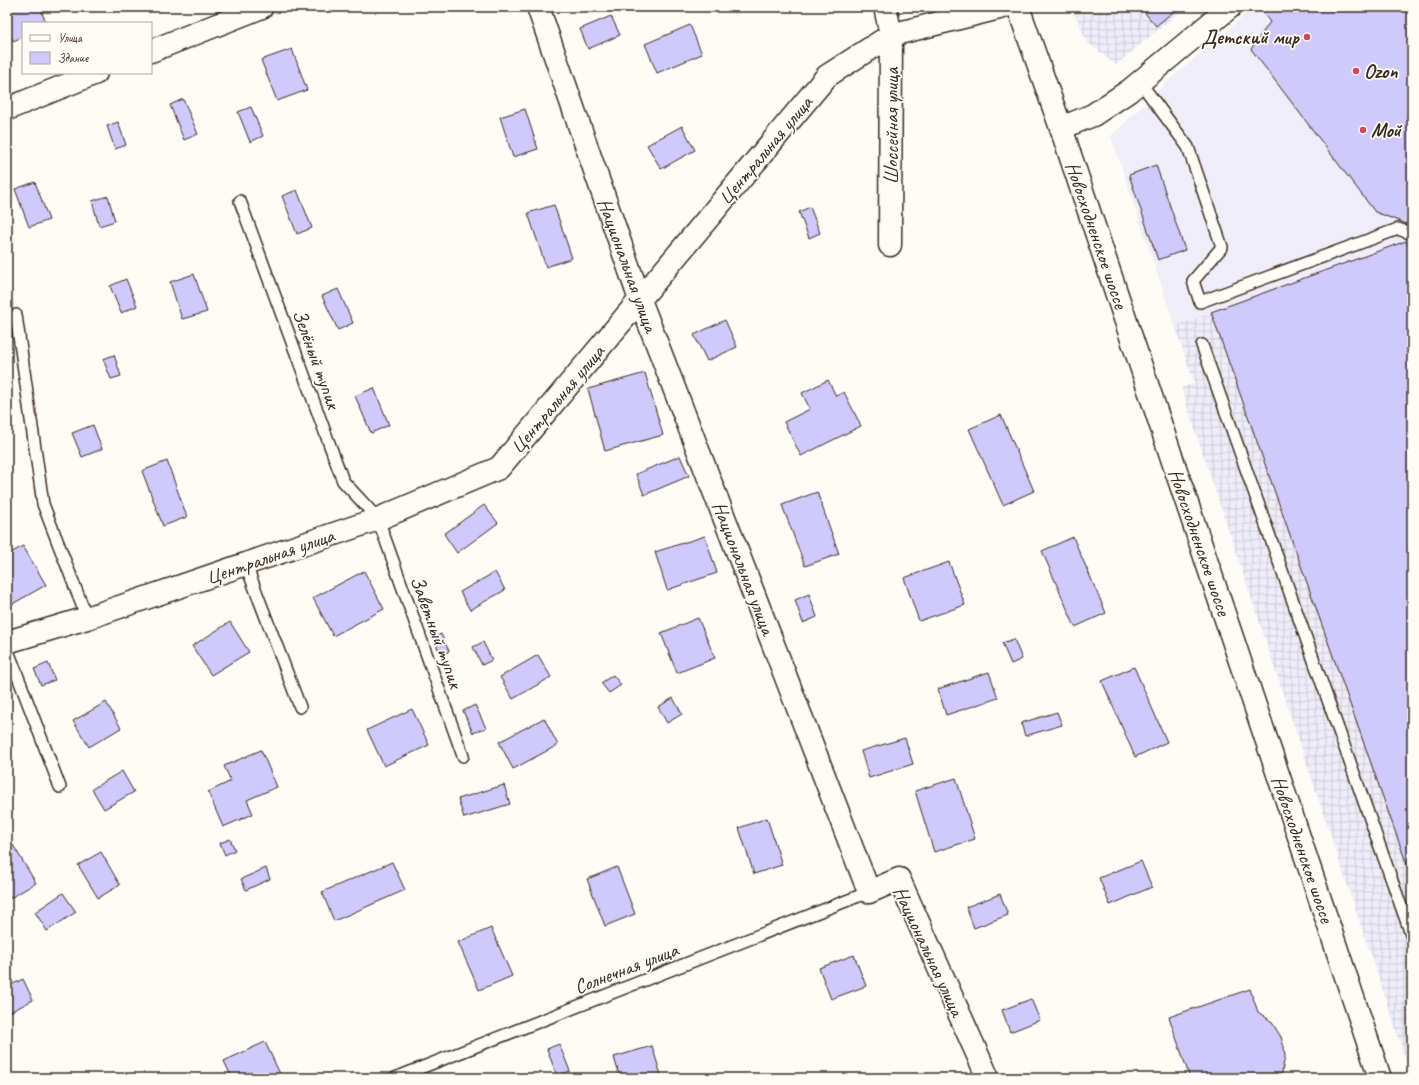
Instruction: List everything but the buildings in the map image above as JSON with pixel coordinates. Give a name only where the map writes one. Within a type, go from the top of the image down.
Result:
[{"type":"street","points":[[152,51],[262,7]]},
{"type":"street","name":"Национальная улица","points":[[538,7],[640,300],[869,892],[899,879],[988,1078]]},
{"type":"street","name":"Шоссейная улица","points":[[885,7],[891,35],[890,245]]},
{"type":"street","name":"Центральная улица","points":[[7,642],[87,618],[378,519],[499,468],[827,76],[891,35],[1003,7]]},
{"type":"street","name":"Новосходненское шоссе","points":[[1018,7],[1061,128],[1380,1078]]},
{"type":"street","points":[[1061,128],[1093,115],[1129,91],[1230,7]]},
{"type":"street","points":[[7,108],[93,74]]},
{"type":"lane","points":[[1140,82],[1188,147],[1222,247],[1192,281],[1200,302],[1398,229],[1412,234]]},
{"type":"lane","name":"Зелёный тупик","points":[[240,201],[343,481],[378,519]]},
{"type":"lane","points":[[16,315],[43,504],[87,618]]},
{"type":"lane","points":[[1202,345],[1412,937]]},
{"type":"lane","name":"Заветный тупик","points":[[378,519],[463,756]]},
{"type":"lane","points":[[246,565],[300,707]]},
{"type":"lane","points":[[7,648],[60,787]]},
{"type":"lane","name":"Солнечная улица","points":[[395,1078],[869,892]]},
{"type":"shaded area","points":[[1072,7],[1185,7],[1116,65],[1087,42]]},
{"type":"shaded area","points":[[1254,7],[1412,7],[1412,257],[1406,241],[1175,326],[1111,136],[1165,84]]},
{"type":"shaded area","points":[[1406,241],[1412,257],[1412,1078],[1181,388],[1194,383],[1175,326]]},
{"type":"place","name":"Детский мир","points":[[1307,37]]},
{"type":"place","name":"Ozon","points":[[1356,71]]},
{"type":"place","name":"Мой","points":[[1363,130]]}]
